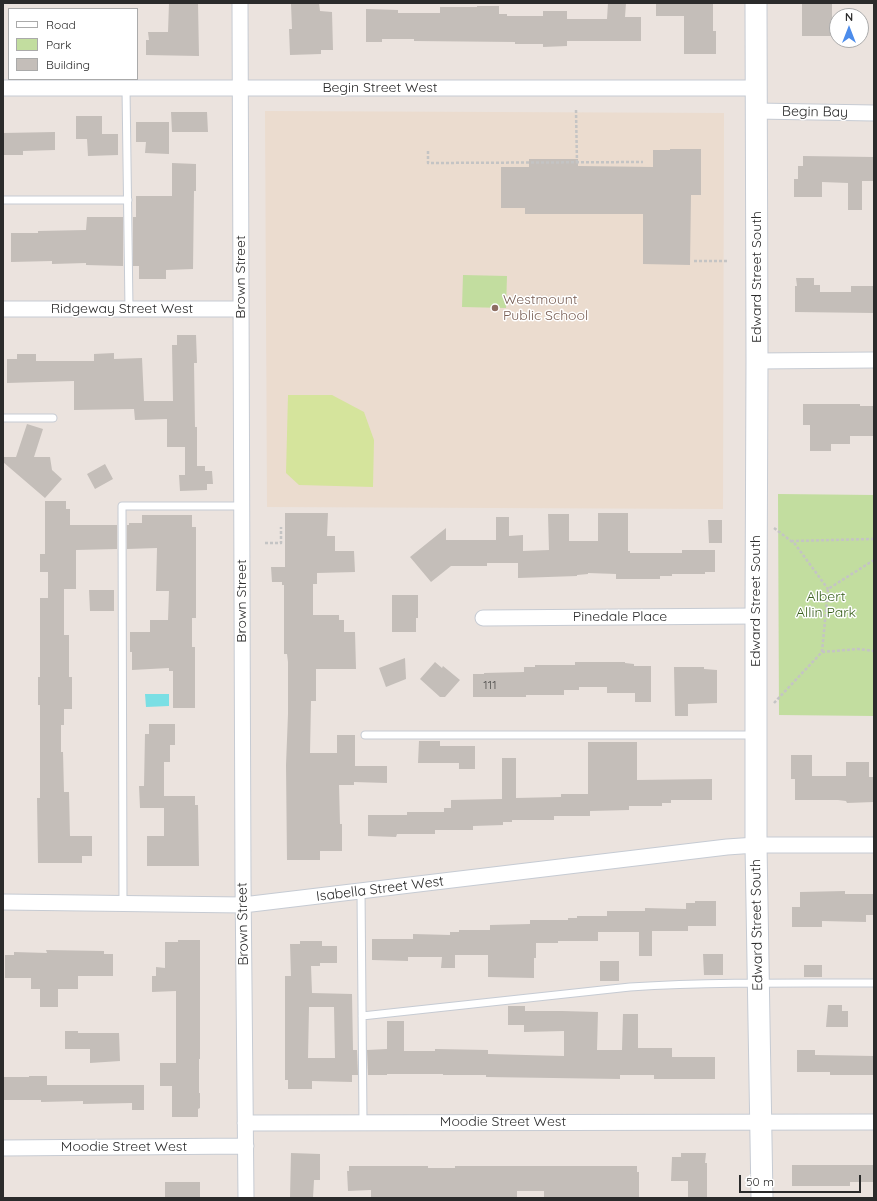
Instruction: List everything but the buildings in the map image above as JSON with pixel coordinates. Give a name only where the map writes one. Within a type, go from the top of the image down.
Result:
[{"type":"main road","name":"Edward Street South","points":[[756,3],[756,845],[762,1198]]},
{"type":"street","name":"Brown Street","points":[[240,3],[243,906],[246,1198]]},
{"type":"street","name":"Begin Street West","points":[[3,88],[756,88]]},
{"type":"street","name":"Begin Bay","points":[[756,111],[874,113]]},
{"type":"street","name":"Ridgeway Street West","points":[[3,309],[241,309]]},
{"type":"street","points":[[757,361],[874,360]]},
{"type":"street","name":"Pinedale Place","points":[[483,618],[756,616]]},
{"type":"street","name":"Isabella Street West","points":[[3,902],[243,906],[563,866],[756,845],[874,845]]},
{"type":"street","name":"Moodie Street West","points":[[245,1123],[874,1122]]},
{"type":"street","name":"Moodie Street West","points":[[3,1148],[246,1146]]},
{"type":"lane","points":[[126,88],[129,309]]},
{"type":"lane","points":[[3,200],[128,200]]},
{"type":"lane","points":[[3,418],[53,418]]},
{"type":"lane","points":[[123,904],[122,506],[242,506]]},
{"type":"lane","points":[[366,735],[756,728]]},
{"type":"lane","points":[[361,891],[363,1122]]},
{"type":"lane","points":[[362,1016],[669,984],[874,983]]},
{"type":"path","points":[[576,110],[577,162]]},
{"type":"path","points":[[428,151],[428,163],[643,162]]},
{"type":"path","points":[[694,261],[728,261]]},
{"type":"path","points":[[756,728],[822,652],[828,589],[795,544],[757,514]]},
{"type":"path","points":[[265,543],[281,543],[281,526]]},
{"type":"path","points":[[790,541],[874,539]]},
{"type":"path","points":[[828,589],[874,560]]},
{"type":"path","points":[[822,652],[858,649],[874,651]]},
{"type":"shaded area","name":"Westmount Public School","points":[[265,111],[724,113],[723,509],[267,507]]},
{"type":"green space","points":[[463,275],[507,276],[506,308],[462,307]]},
{"type":"green space","points":[[288,395],[332,395],[364,412],[374,440],[373,487],[299,485],[286,473]]},
{"type":"green space","name":"Albert Allin Park","points":[[778,494],[874,495],[874,716],[779,715]]},
{"type":"water","points":[[145,694],[169,694],[169,706],[146,707]]},
{"type":"place","name":"Westmount Public School","points":[[495,308]]}]
